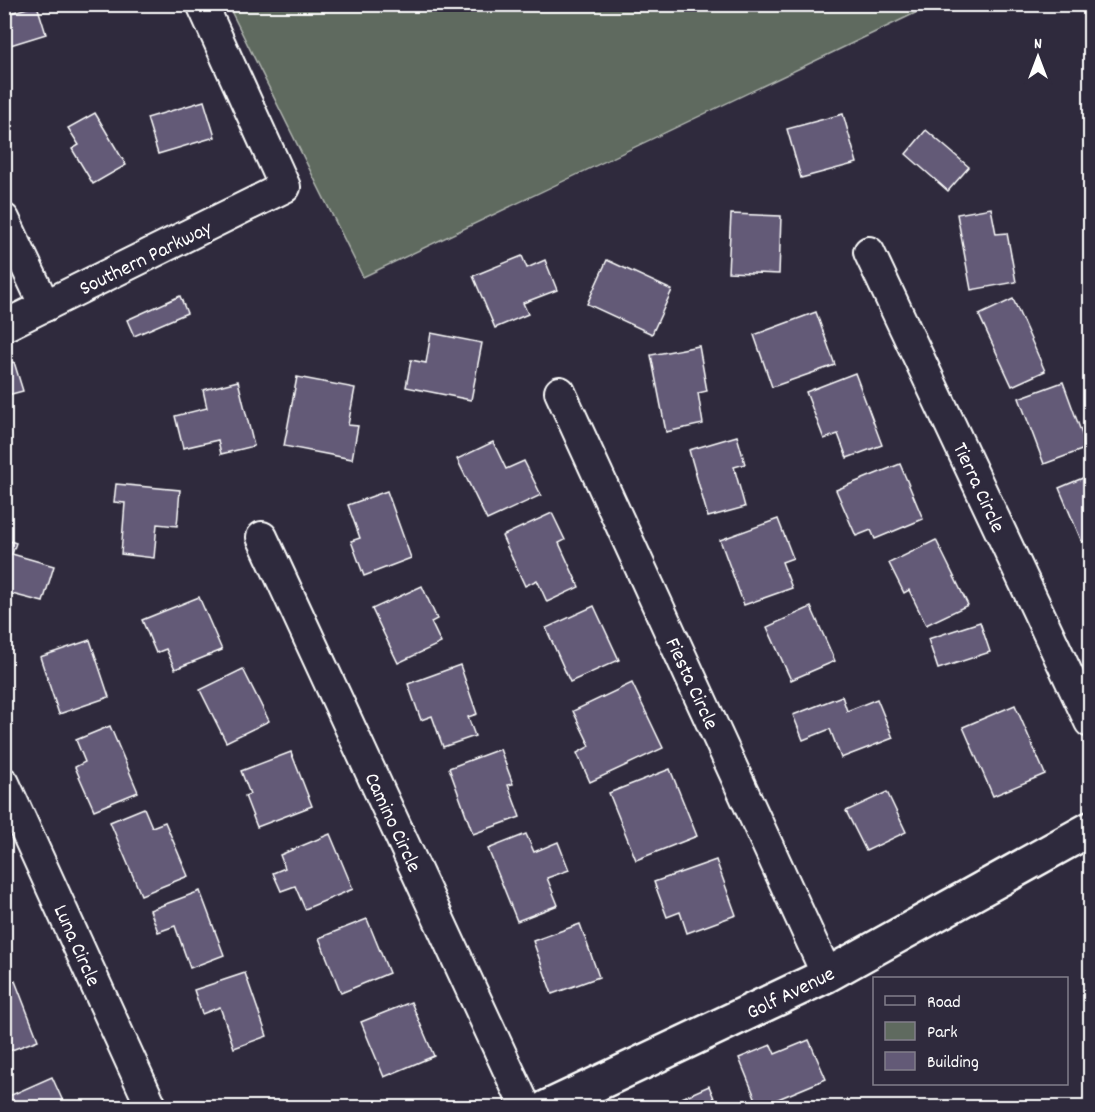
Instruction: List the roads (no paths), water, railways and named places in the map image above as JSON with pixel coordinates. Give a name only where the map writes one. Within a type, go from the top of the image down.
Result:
[{"type":"street","name":"Southern Parkway","points":[[4,326],[285,188],[202,4]]},
{"type":"street","points":[[4,219],[45,306]]},
{"type":"street","name":"Tierra Circle","points":[[869,252],[1090,722]]},
{"type":"street","name":"Fiesta Circle","points":[[560,392],[827,975]]},
{"type":"street","name":"Camino Circle","points":[[262,537],[547,1106]]},
{"type":"street","name":"Luna Circle","points":[[4,783],[152,1107]]},
{"type":"street","name":"Golf Avenue","points":[[547,1106],[827,975],[1090,829]]}]
